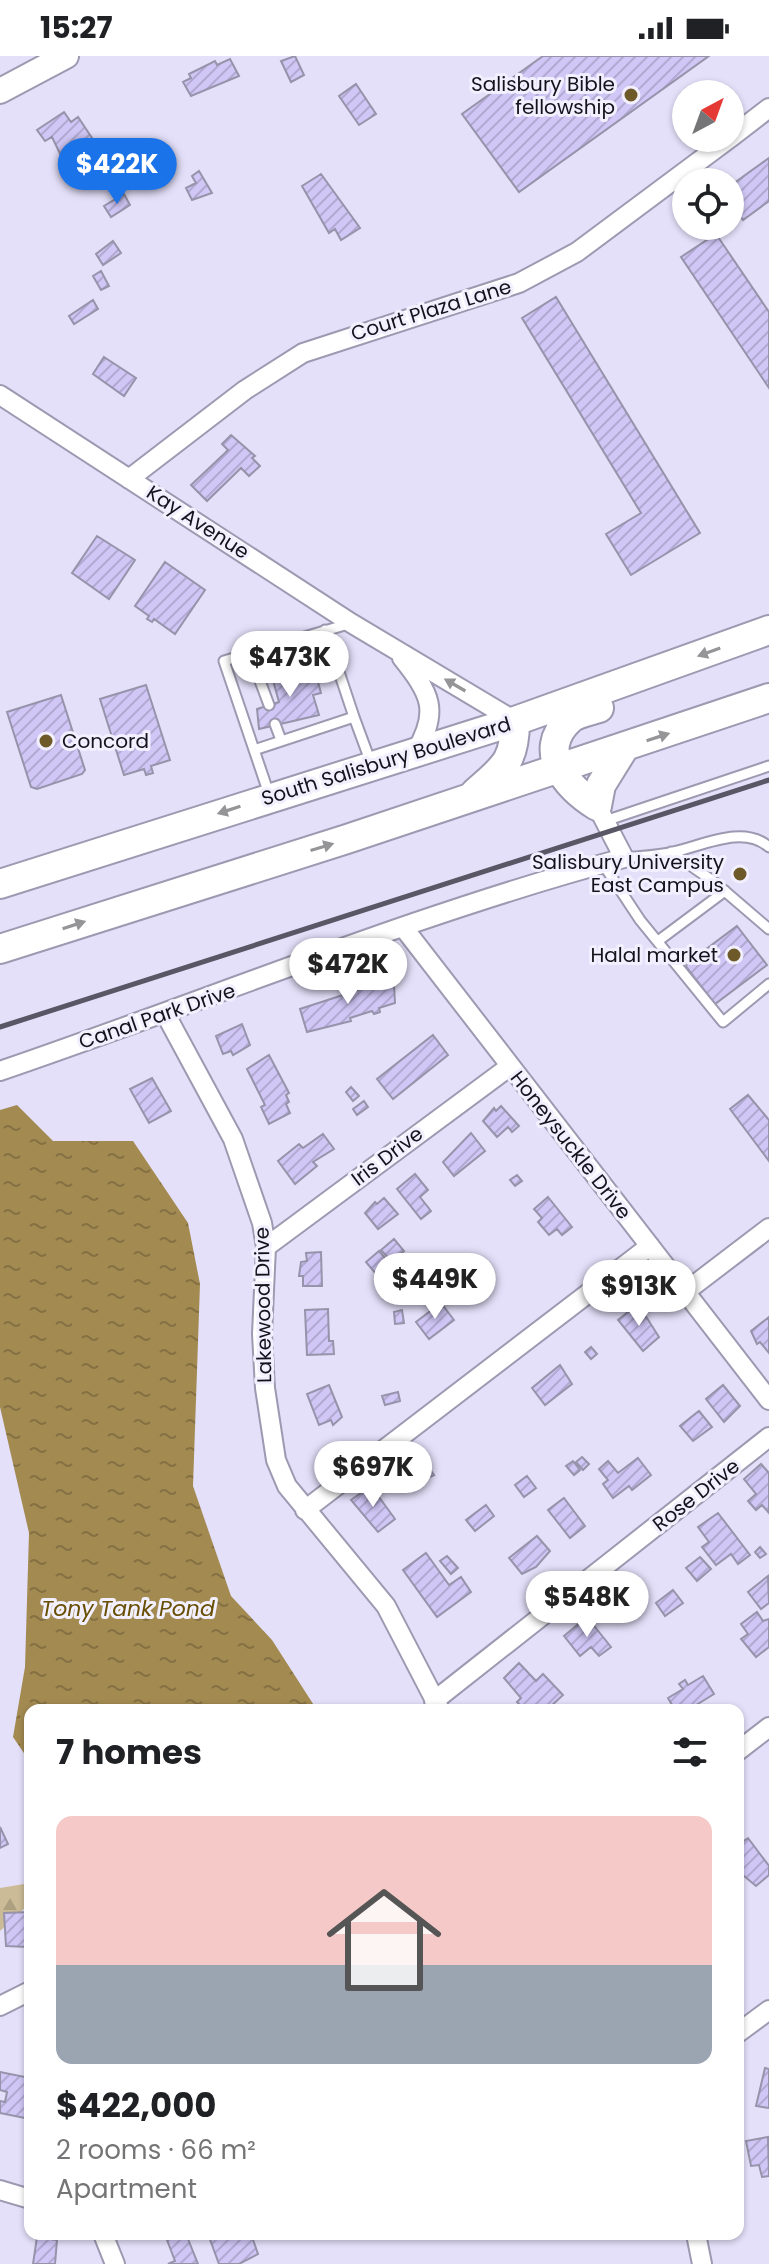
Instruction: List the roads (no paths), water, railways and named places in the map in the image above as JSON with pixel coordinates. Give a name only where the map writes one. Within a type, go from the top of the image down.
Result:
[{"type":"main road","name":"South Salisbury Boulevard","points":[[0,884],[515,721],[769,630]]},
{"type":"main road","points":[[601,814],[575,792],[557,769],[555,739],[570,718],[638,693],[650,674]]},
{"type":"main road","points":[[0,949],[468,799],[769,698]]},
{"type":"main road","points":[[468,799],[502,768],[515,749],[515,721]]},
{"type":"main road","points":[[601,814],[601,785],[624,748]]},
{"type":"street","points":[[0,91],[65,56]]},
{"type":"street","name":"Court Plaza Lane","points":[[744,127],[769,108]]},
{"type":"street","name":"Court Plaza Lane","points":[[129,479],[245,390],[303,353],[519,283],[577,252],[711,152]]},
{"type":"street","name":"Kay Avenue","points":[[0,395],[351,623],[515,721]]},
{"type":"street","name":"Kay Avenue","points":[[395,650],[429,698],[429,730],[416,751]]},
{"type":"street","points":[[601,814],[624,858]]},
{"type":"street","name":"Canal Park Drive","points":[[0,1071],[166,1015],[403,927],[624,858]]},
{"type":"street","name":"Honeysuckle Drive","points":[[403,927],[769,1400]]},
{"type":"street","name":"Lakewood Drive","points":[[166,1015],[233,1139],[255,1194],[266,1247],[262,1334],[272,1436],[287,1486],[386,1606],[436,1704]]},
{"type":"street","name":"Iris Drive","points":[[266,1247],[509,1067]]},
{"type":"street","points":[[685,1292],[769,1228]]},
{"type":"street","points":[[305,1510],[650,1246]]},
{"type":"street","name":"Rose Drive","points":[[439,1704],[769,1437]]},
{"type":"street","points":[[744,1746],[769,1727]]},
{"type":"street","points":[[0,2006],[24,1994]]},
{"type":"street","points":[[744,2029],[769,2010]]},
{"type":"street","points":[[0,2190],[24,2197]]},
{"type":"street","points":[[105,2240],[115,2264]]},
{"type":"street","points":[[697,2240],[702,2264]]},
{"type":"lane","points":[[270,797],[224,661],[351,623]]},
{"type":"lane","points":[[325,630],[372,765]]},
{"type":"lane","points":[[250,654],[269,705]]},
{"type":"lane","points":[[254,750],[354,717]]},
{"type":"lane","points":[[275,724],[281,740]]},
{"type":"lane","points":[[601,814],[769,766]]},
{"type":"lane","points":[[624,858],[671,852],[732,836],[763,842],[769,847]]},
{"type":"lane","points":[[671,852],[725,891],[769,929]]},
{"type":"lane","points":[[603,864],[658,941],[723,1022],[769,984]]},
{"type":"lane","points":[[658,941],[725,891]]},
{"type":"water","name":"Tony Tank Pond","points":[[17,1105],[53,1141],[133,1141],[188,1223],[200,1284],[193,1486],[231,1596],[272,1640],[313,1704],[24,1704],[24,1753],[13,1737],[25,1667],[29,1533],[0,1407],[0,1110]]},
{"type":"railway","points":[[0,1027],[769,780]]},
{"type":"place","name":"Salisbury Bible fellowship","points":[[631,95]]},
{"type":"place","name":"Concord","points":[[46,741]]},
{"type":"place","name":"Salisbury University East Campus","points":[[740,874]]},
{"type":"place","name":"Halal market","points":[[734,955]]}]
